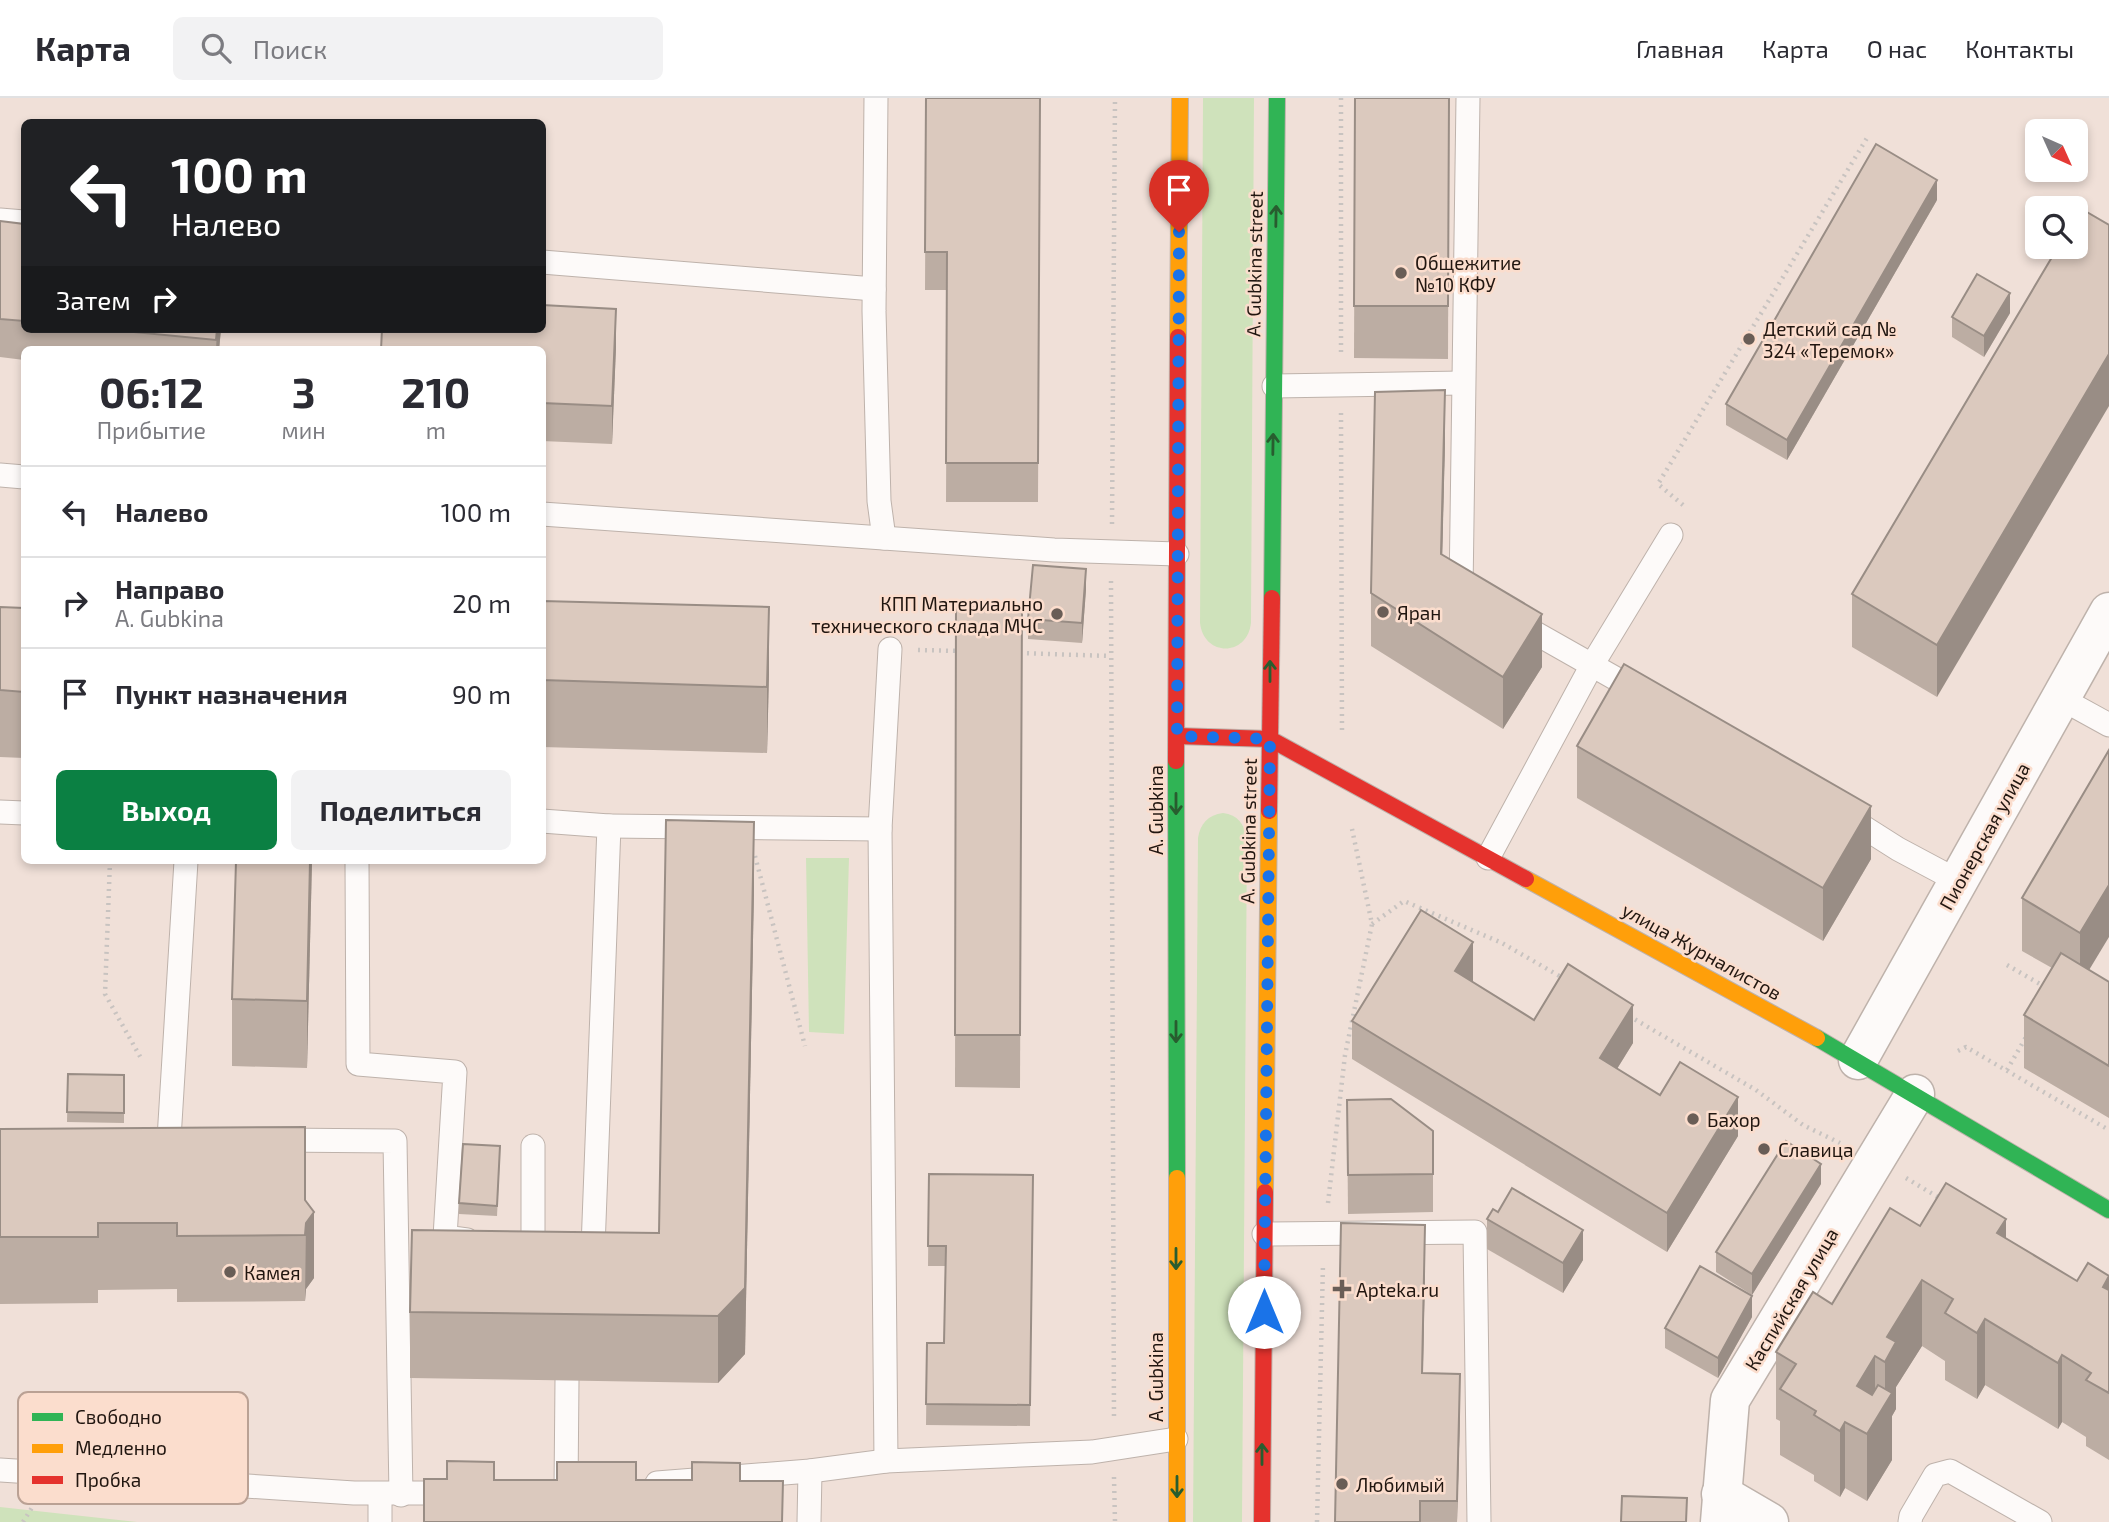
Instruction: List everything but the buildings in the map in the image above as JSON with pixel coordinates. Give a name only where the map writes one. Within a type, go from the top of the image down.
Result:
[{"type":"street","name":"A. Gubkina","points":[[1177,1522],[1180,98]]},
{"type":"street","name":"A. Gubkina street","points":[[1262,1522],[1277,98]]},
{"type":"street","name":"Пионерская улица","points":[[1858,1060],[2109,612]]},
{"type":"street","points":[[1177,736],[1270,739]]},
{"type":"street","name":"улица Журналистов","points":[[1270,739],[1858,1060],[2109,1210]]},
{"type":"street","name":"Каспийская улица","points":[[1720,1508],[1730,1400],[1915,1094]]},
{"type":"street","points":[[1720,1508],[1769,1522]]},
{"type":"lane","points":[[876,98],[874,289],[879,501],[884,538]]},
{"type":"lane","points":[[1468,98],[1461,591],[1662,705]]},
{"type":"lane","points":[[0,220],[21,222]]},
{"type":"lane","points":[[546,262],[874,289]]},
{"type":"lane","points":[[1274,386],[1463,383]]},
{"type":"lane","points":[[0,475],[21,477]]},
{"type":"lane","points":[[546,514],[1112,553],[1177,554]]},
{"type":"lane","points":[[1488,858],[1592,665],[1671,535]]},
{"type":"lane","points":[[886,1461],[880,829],[890,649]]},
{"type":"lane","points":[[2060,698],[2109,725]]},
{"type":"lane","points":[[1826,804],[1898,849],[1958,881]]},
{"type":"lane","points":[[0,812],[21,813]]},
{"type":"lane","points":[[546,821],[609,825],[880,829]]},
{"type":"lane","points":[[508,1245],[533,1248],[564,1257],[593,1248],[609,825]]},
{"type":"lane","points":[[169,1139],[186,864]]},
{"type":"lane","points":[[357,864],[358,1064],[454,1072],[445,1237],[483,1242]]},
{"type":"lane","points":[[143,1140],[196,1139]]},
{"type":"lane","points":[[249,1140],[395,1141],[390,1494],[380,1522]]},
{"type":"lane","points":[[533,1146],[533,1248]]},
{"type":"lane","points":[[1264,1234],[1475,1232],[1479,1522]]},
{"type":"lane","points":[[566,1489],[567,1380]]},
{"type":"lane","points":[[635,1484],[810,1471],[886,1461],[1092,1452],[1176,1439]]},
{"type":"lane","points":[[0,1470],[18,1471]]},
{"type":"lane","points":[[809,1522],[810,1471]]},
{"type":"lane","points":[[1910,1522],[1935,1475],[1950,1471],[2040,1522]]},
{"type":"lane","points":[[248,1485],[390,1494],[484,1492]]},
{"type":"lane","points":[[539,1490],[594,1487]]},
{"type":"path","points":[[1115,98],[1110,656],[1115,1522]]},
{"type":"path","points":[[1671,535],[1685,507],[1658,484],[1867,138]]},
{"type":"path","points":[[890,649],[973,652]]},
{"type":"path","points":[[1014,653],[1110,656]]},
{"type":"path","points":[[110,864],[105,994],[171,1113]]},
{"type":"path","points":[[757,870],[804,1046]]},
{"type":"path","points":[[1371,924],[1405,901],[1502,943],[1575,985]]},
{"type":"path","points":[[2007,965],[2052,991]]},
{"type":"path","points":[[1623,1013],[1756,1090],[1803,1125],[1875,1160],[1947,1203]]},
{"type":"path","points":[[2007,1070],[2026,1036]]},
{"type":"path","points":[[1958,1051],[1966,1047],[2109,1130]]},
{"type":"green space","points":[[1203,98],[1254,98],[1251,623],[1242,642],[1226,648],[1209,642],[1200,623]]},
{"type":"green space","points":[[1223,813],[1240,821],[1247,838],[1242,1522],[1193,1522],[1198,838],[1206,821]]},
{"type":"green space","points":[[806,858],[849,858],[844,1034],[809,1032]]},
{"type":"green space","points":[[0,1507],[137,1522],[0,1522]]},
{"type":"traffic: fast","points":[[1272,598],[1277,98]]},
{"type":"traffic: fast","points":[[1176,761],[1177,1178]]},
{"type":"traffic: fast","points":[[1817,1038],[2109,1210]]},
{"type":"traffic: slow","points":[[1178,337],[1180,98]]},
{"type":"traffic: slow","points":[[1265,1192],[1269,811]]},
{"type":"traffic: slow","points":[[1526,879],[1817,1038]]},
{"type":"traffic: slow","points":[[1177,1178],[1177,1522]]},
{"type":"traffic: jam","points":[[1176,761],[1178,337]]},
{"type":"traffic: jam","points":[[1269,811],[1272,598]]},
{"type":"traffic: jam","points":[[1177,736],[1270,739],[1526,879]]},
{"type":"traffic: jam","points":[[1262,1522],[1265,1192]]},
{"type":"place","name":"Общежитие №10 КФУ","points":[[1401,273]]},
{"type":"place","name":"Детский сад № 324 «Теремок»","points":[[1749,339]]},
{"type":"place","name":"Яран","points":[[1383,612]]},
{"type":"place","name":"КПП Материально технического склада МЧС","points":[[1057,614]]},
{"type":"place","name":"Бахор","points":[[1693,1119]]},
{"type":"place","name":"Славица","points":[[1764,1149]]},
{"type":"place","name":"Камея","points":[[230,1272]]},
{"type":"place","name":"Apteka.ru","points":[[1342,1289]]},
{"type":"place","name":"Любимый","points":[[1342,1484]]},
{"type":"route","points":[[1179,232],[1177,736],[1270,739],[1264,1312]]}]
